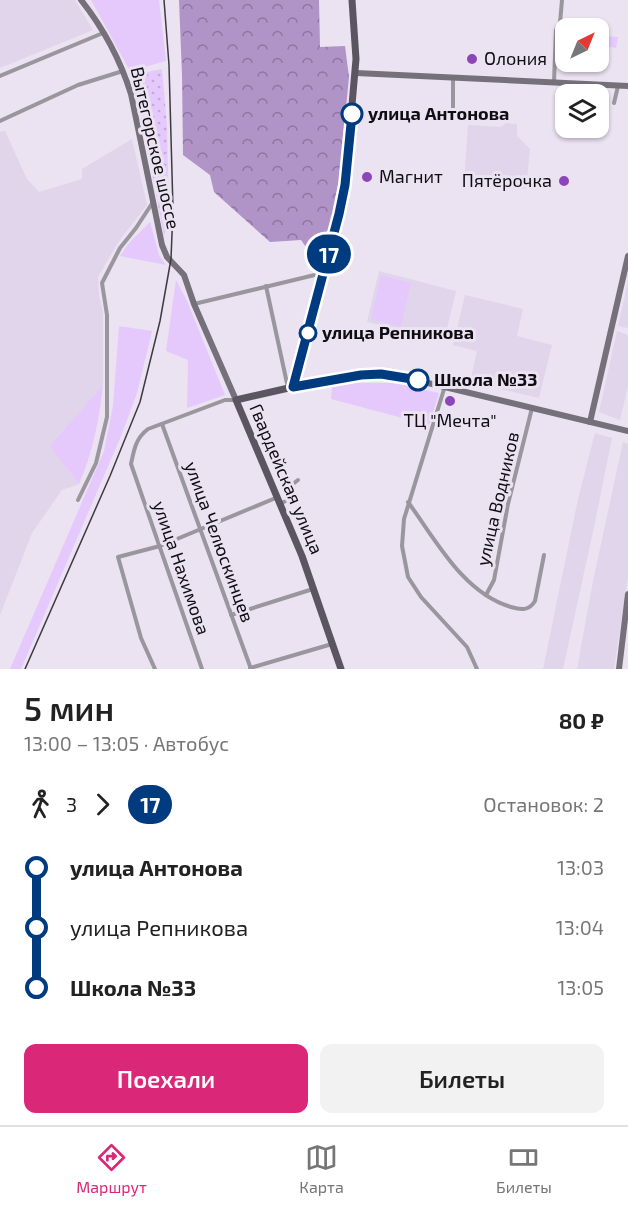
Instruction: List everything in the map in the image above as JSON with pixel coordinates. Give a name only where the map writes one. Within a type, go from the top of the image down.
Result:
[{"type":"main road","name":"Вытегорское шоссе","points":[[81,0],[104,33],[124,71],[162,245],[167,256],[184,275],[194,304]]},
{"type":"main road","points":[[290,387],[324,273],[345,185],[356,73],[352,0]]},
{"type":"main road","points":[[356,73],[628,86]]},
{"type":"main road","points":[[590,422],[628,256]]},
{"type":"main road","name":"Гвардейская улица","points":[[194,304],[280,500],[341,669]]},
{"type":"main road","points":[[236,400],[290,387],[361,375],[381,374],[445,386],[628,431]]},
{"type":"main road","points":[[619,669],[628,594]]},
{"type":"street","points":[[554,82],[556,30],[560,22],[562,0]]},
{"type":"street","points":[[0,76],[104,33]]},
{"type":"street","points":[[0,121],[78,85],[124,71]]},
{"type":"street","points":[[453,78],[453,112],[458,118]]},
{"type":"street","points":[[614,103],[618,86]]},
{"type":"street","points":[[78,501],[96,463],[107,417],[107,315],[102,283],[120,248],[154,202]]},
{"type":"street","points":[[194,304],[324,273]]},
{"type":"street","points":[[266,286],[290,387]]},
{"type":"street","points":[[445,386],[408,502],[402,546],[408,577],[421,597],[466,647],[477,669]]},
{"type":"street","points":[[162,424],[225,400],[236,400]]},
{"type":"street","name":"улица Водников","points":[[486,595],[494,580],[508,504],[532,408]]},
{"type":"street","name":"улица Нахимова","points":[[162,424],[140,435],[134,448],[131,464],[202,669]]},
{"type":"street","name":"улица Челюскинцев","points":[[162,424],[250,669]]},
{"type":"street","points":[[155,669],[141,638],[118,557],[160,546],[280,500],[294,498],[281,463],[284,461]]},
{"type":"street","points":[[289,487],[298,480]]},
{"type":"street","points":[[408,502],[458,570],[471,584],[501,604],[516,609],[526,610],[531,607],[535,601],[544,555]]},
{"type":"street","points":[[231,615],[314,589]]},
{"type":"street","points":[[250,669],[333,643]]},
{"type":"shaded area","points":[[0,0],[75,0],[93,30],[0,68]]},
{"type":"shaded area","points":[[91,0],[159,0],[166,61],[130,71]]},
{"type":"shaded area","points":[[609,36],[618,37],[616,48],[609,47]]},
{"type":"shaded area","points":[[162,69],[167,126],[169,221],[164,236],[147,146],[137,74]]},
{"type":"shaded area","points":[[506,123],[517,124],[517,136],[530,149],[526,189],[464,184],[468,125],[501,127]]},
{"type":"shaded area","points":[[5,131],[27,179],[39,192],[82,179],[82,169],[132,139],[147,205],[119,241],[98,277],[103,312],[103,385],[51,446],[79,484],[62,490],[32,533],[0,615],[0,132]]},
{"type":"shaded area","points":[[150,222],[159,255],[166,265],[120,256],[129,243]]},
{"type":"shaded area","points":[[379,271],[456,291],[444,341],[367,322]]},
{"type":"shaded area","points":[[381,275],[411,283],[401,327],[371,319]]},
{"type":"shaded area","points":[[176,280],[187,301],[225,395],[187,408],[188,360],[166,351]]},
{"type":"shaded area","points":[[628,281],[628,328],[618,326]]},
{"type":"shaded area","points":[[465,295],[523,309],[517,336],[552,345],[539,398],[470,382],[477,351],[453,345]]},
{"type":"shaded area","points":[[119,326],[152,331],[137,393],[121,436],[21,669],[10,669],[104,451],[113,406]]},
{"type":"shaded area","points":[[617,331],[628,335],[628,386],[620,420],[599,412]]},
{"type":"shaded area","points":[[349,383],[394,383],[439,393],[429,425],[331,399],[332,387]]},
{"type":"shaded area","points":[[103,385],[95,436],[79,484],[50,446]]},
{"type":"shaded area","points":[[595,433],[612,438],[563,669],[543,669],[578,499]]},
{"type":"shaded area","points":[[623,442],[628,444],[628,577],[614,669],[577,669],[593,581]]},
{"type":"green space","points":[[179,0],[319,0],[320,47],[345,46],[349,77],[336,210],[320,267],[301,240],[270,242],[214,192],[210,175],[183,155]]},
{"type":"railway","points":[[25,669],[140,402],[160,321],[171,259],[173,209],[169,65],[164,0]]},
{"type":"bus line","name":"17","points":[[352,114],[345,185],[339,214],[293,387],[361,375],[381,374],[418,380]]},
{"type":"place","name":"Олония","points":[[472,59]]},
{"type":"place","name":"улица Антонова","points":[[352,114]]},
{"type":"place","name":"Магнит","points":[[367,177]]},
{"type":"place","name":"Пятёрочка","points":[[564,181]]},
{"type":"place","name":"улица Репникова","points":[[308,333]]},
{"type":"place","name":"Школа №33","points":[[418,380]]},
{"type":"place","name":"ТЦ \"Мечта\"","points":[[450,401]]}]
